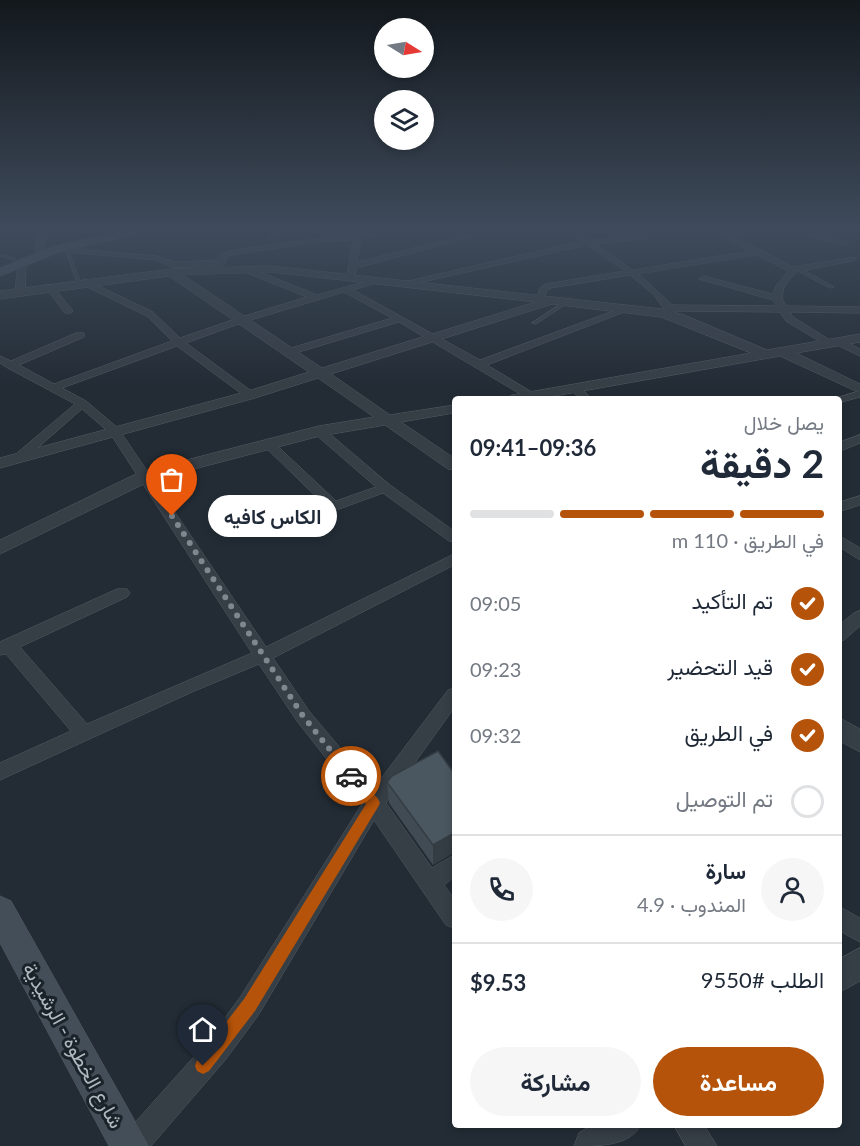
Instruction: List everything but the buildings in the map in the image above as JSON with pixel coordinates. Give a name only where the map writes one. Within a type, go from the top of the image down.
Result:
[{"type":"main road","name":"شارع الخطوة - الرشيدية","points":[[0,912],[132,1146]]},
{"type":"street","points":[[19,280],[20,292]]},
{"type":"street","points":[[0,295],[91,280]]},
{"type":"street","points":[[189,280],[241,320],[452,464]]},
{"type":"street","points":[[274,280],[317,298]]},
{"type":"street","points":[[52,388],[241,320],[374,280]]},
{"type":"street","points":[[380,280],[553,301],[672,312],[860,310]]},
{"type":"street","points":[[404,283],[415,280]]},
{"type":"street","points":[[553,301],[543,289],[548,286],[583,280]]},
{"type":"street","points":[[639,280],[672,312],[766,355]]},
{"type":"street","points":[[709,280],[777,298]]},
{"type":"street","points":[[786,280],[780,286],[777,298],[789,319],[834,343],[860,353]]},
{"type":"street","points":[[81,282],[150,314],[178,342],[250,395]]},
{"type":"street","points":[[49,288],[68,311]]},
{"type":"street","points":[[345,289],[434,337],[531,396],[860,338]]},
{"type":"street","points":[[0,464],[114,430],[250,395],[553,301]]},
{"type":"street","points":[[479,364],[627,309]]},
{"type":"street","points":[[288,352],[400,318]]},
{"type":"street","points":[[4,363],[80,335]]},
{"type":"street","points":[[782,352],[860,389]]},
{"type":"street","points":[[4,363],[82,403],[114,430],[303,716],[374,803],[452,914]]},
{"type":"street","points":[[575,388],[583,396]]},
{"type":"street","points":[[842,399],[860,394]]},
{"type":"street","points":[[21,456],[82,403]]},
{"type":"street","points":[[0,548],[146,476],[319,431],[452,409]]},
{"type":"street","points":[[319,431],[385,488],[452,537]]},
{"type":"street","points":[[842,446],[860,439]]},
{"type":"street","points":[[267,444],[334,506],[385,488]]},
{"type":"street","points":[[842,506],[860,500]]},
{"type":"street","points":[[842,542],[860,555]]},
{"type":"street","points":[[0,772],[186,687],[262,656],[452,560]]},
{"type":"street","points":[[84,734],[4,647],[122,592]]},
{"type":"street","points":[[842,629],[860,617]]},
{"type":"street","points":[[132,1146],[217,1050],[250,1005],[374,803],[452,698]]},
{"type":"street","points":[[842,730],[860,742]]},
{"type":"street","points":[[430,882],[452,866]]},
{"type":"street","points":[[842,920],[860,931]]},
{"type":"street","points":[[842,975],[860,963]]},
{"type":"street","points":[[689,1128],[703,1146]]},
{"type":"lane","points":[[820,280],[832,286]]},
{"type":"lane","points":[[534,323],[553,301]]},
{"type":"way so far","points":[[172,516],[303,716],[351,776]]},
{"type":"place","name":"الكاس كافيه","points":[[172,516]]},
{"type":"route","points":[[203,1066],[250,1005],[374,803],[351,776]]}]
